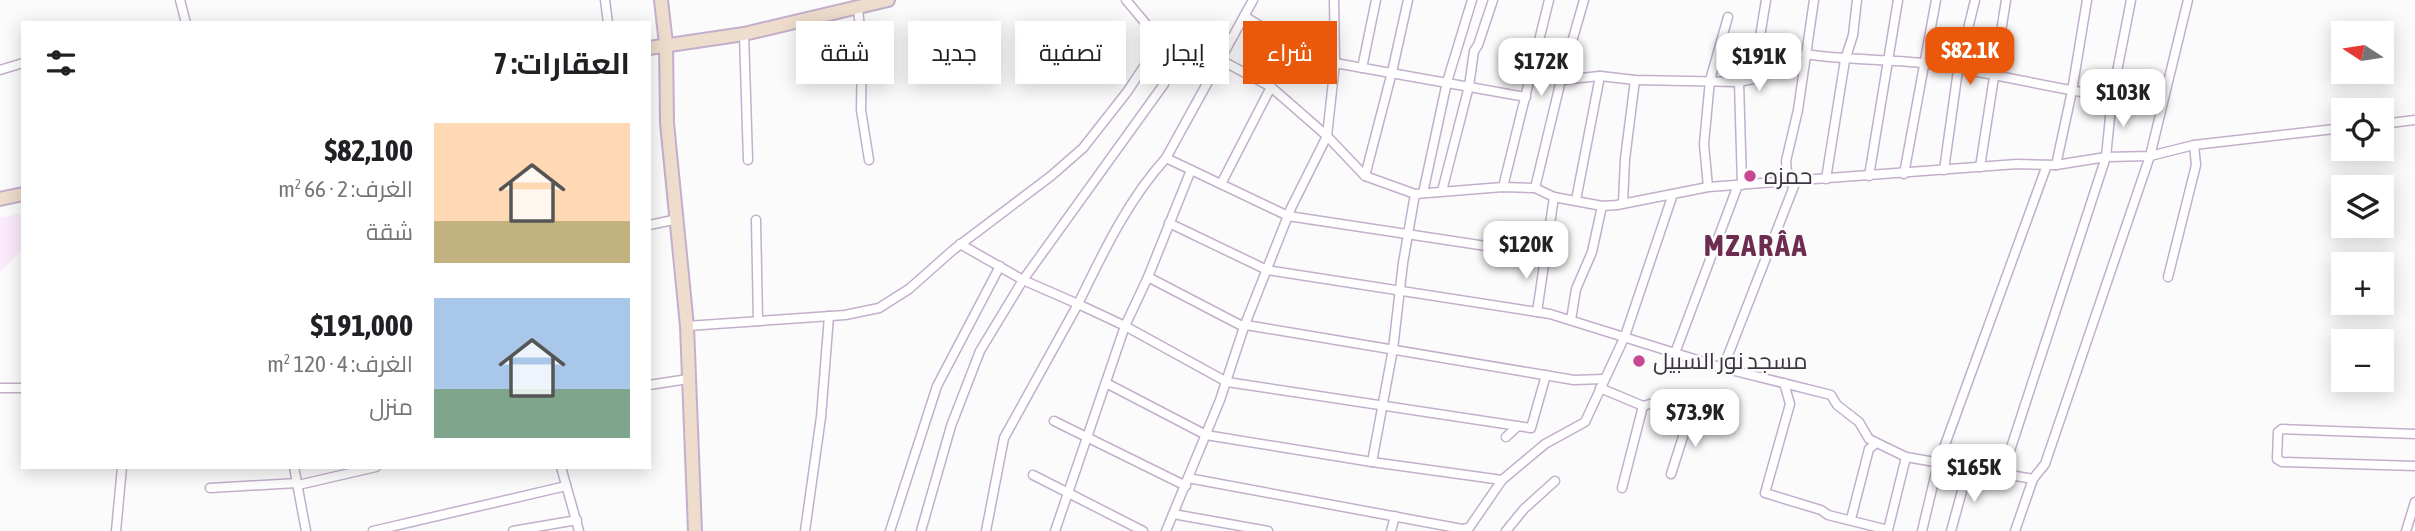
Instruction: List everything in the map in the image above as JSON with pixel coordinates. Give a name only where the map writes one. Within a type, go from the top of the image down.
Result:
[{"type":"street","points":[[180,0],[185,21]]},
{"type":"street","points":[[604,0],[608,21]]},
{"type":"street","points":[[661,0],[666,44],[667,123],[687,326],[695,531]]},
{"type":"street","points":[[651,48],[744,34],[888,0]]},
{"type":"street","points":[[1126,0],[1144,21]]},
{"type":"street","points":[[1229,42],[1253,0]]},
{"type":"street","points":[[1362,68],[1376,0]]},
{"type":"street","points":[[1365,176],[1408,0]]},
{"type":"street","points":[[1373,462],[1393,349],[1408,233],[1447,82],[1472,0]]},
{"type":"street","points":[[1442,191],[1469,86],[1474,51],[1479,45],[1493,0]]},
{"type":"street","points":[[1503,187],[1549,0]]},
{"type":"street","points":[[1535,188],[1584,0]]},
{"type":"street","points":[[1561,80],[1600,76],[1635,80],[1710,80],[1739,86],[1753,79],[1766,0]]},
{"type":"street","points":[[1723,368],[1792,181],[1786,162],[1798,110],[1814,0]]},
{"type":"street","points":[[1826,179],[1857,0]]},
{"type":"street","points":[[1869,176],[1898,0]]},
{"type":"street","points":[[1904,174],[1936,0]]},
{"type":"street","points":[[1944,170],[1958,69],[1975,0]]},
{"type":"street","points":[[1980,167],[2006,0]]},
{"type":"street","points":[[1922,531],[1938,464],[2052,165],[2072,92],[2087,0]]},
{"type":"street","points":[[2003,472],[2106,157],[2112,97],[2131,0]]},
{"type":"street","points":[[2015,531],[2033,479],[2045,464],[2150,156],[2188,0]]},
{"type":"street","points":[[1331,1],[1332,21]]},
{"type":"street","points":[[858,8],[862,51],[861,110],[869,160]]},
{"type":"street","points":[[1244,16],[1253,21]]},
{"type":"street","points":[[1708,187],[1704,144],[1710,80],[1728,17]]},
{"type":"street","points":[[744,34],[748,160]]},
{"type":"street","points":[[1805,54],[1845,60],[1887,60],[1923,64],[2112,97]]},
{"type":"street","points":[[0,70],[21,64]]},
{"type":"street","points":[[1229,65],[1271,88],[1327,136],[1365,176],[1419,193],[1503,187],[1535,188],[1554,197],[1602,206],[1708,187],[2017,164],[2052,165],[2106,157],[2150,156],[2194,145],[2331,129]]},
{"type":"street","points":[[1337,67],[1392,72],[1526,97]]},
{"type":"street","points":[[687,326],[828,316],[879,309],[909,289],[960,244],[1051,176],[1083,148],[1140,72]]},
{"type":"street","points":[[1576,200],[1600,76]]},
{"type":"street","points":[[1623,203],[1625,159],[1635,80]]},
{"type":"street","points":[[986,531],[1004,438],[1078,304],[1117,225],[1149,177],[1167,158],[1206,84]]},
{"type":"street","points":[[1166,531],[1227,382],[1245,326],[1288,216],[1327,136],[1332,84]]},
{"type":"street","points":[[921,531],[951,426],[980,351],[1023,280],[1164,85]]},
{"type":"street","points":[[1675,353],[1740,185],[1739,86]]},
{"type":"street","points":[[1221,184],[1271,88]]},
{"type":"street","points":[[2394,123],[2415,120]]},
{"type":"street","points":[[2168,277],[2196,165],[2194,145]]},
{"type":"street","points":[[1167,158],[1288,216],[1545,255]]},
{"type":"street","points":[[1055,531],[1125,326],[1191,170]]},
{"type":"street","points":[[0,199],[21,194]]},
{"type":"street","points":[[1054,421],[1187,482],[1462,529],[1469,528],[1502,480],[1545,444],[1585,422],[1625,337],[1673,194]]},
{"type":"street","points":[[1536,312],[1554,197]]},
{"type":"street","points":[[1571,320],[1576,289],[1592,251],[1602,206]]},
{"type":"street","points":[[651,225],[678,219]]},
{"type":"street","points":[[756,220],[758,321]]},
{"type":"street","points":[[1169,223],[1267,270],[1536,312],[1571,320],[1723,368],[1831,396],[1837,405],[1859,422],[1875,444],[1906,457],[2033,479]]},
{"type":"street","points":[[960,244],[1023,280],[1125,326],[1227,382],[1531,428],[1546,375]]},
{"type":"street","points":[[890,531],[937,386],[1000,266]]},
{"type":"street","points":[[1148,277],[1245,326],[1602,384],[1643,406],[1650,404],[1724,422]]},
{"type":"street","points":[[805,531],[821,417],[828,316]]},
{"type":"street","points":[[651,385],[688,379]]},
{"type":"street","points":[[1106,383],[1206,435],[1502,480]]},
{"type":"street","points":[[1784,383],[1790,404],[1765,493],[1888,530],[1906,457]]},
{"type":"street","points":[[0,388],[21,388]]},
{"type":"street","points":[[1622,488],[1643,406]]},
{"type":"street","points":[[1671,474],[1690,415]]},
{"type":"street","points":[[1506,437],[1518,426]]},
{"type":"street","points":[[2415,434],[2282,429],[2278,432],[2277,459],[2282,462],[2415,466]]},
{"type":"street","points":[[1851,520],[1869,449],[1875,444]]},
{"type":"street","points":[[116,531],[122,469]]},
{"type":"street","points":[[294,469],[306,531]]},
{"type":"street","points":[[210,488],[297,484],[367,469]]},
{"type":"street","points":[[562,469],[579,531]]},
{"type":"street","points":[[1951,531],[1968,469]]},
{"type":"street","points":[[1033,475],[1143,531]]},
{"type":"street","points":[[1506,531],[1524,509],[1555,481]]},
{"type":"street","points":[[373,531],[566,486]]},
{"type":"street","points":[[2406,531],[2415,502]]},
{"type":"street","points":[[1173,514],[1262,530]]},
{"type":"street","points":[[1391,531],[1395,516]]},
{"type":"street","points":[[513,531],[577,520]]},
{"type":"shaded area","points":[[21,213],[21,250],[0,272],[0,218]]},
{"type":"place","name":"حمزه","points":[[1750,176]]},
{"type":"place","name":"مسجد نور السبيل","points":[[1639,361]]},
{"type":"district","name":"MZARÂA","points":[[1756,245]]}]
